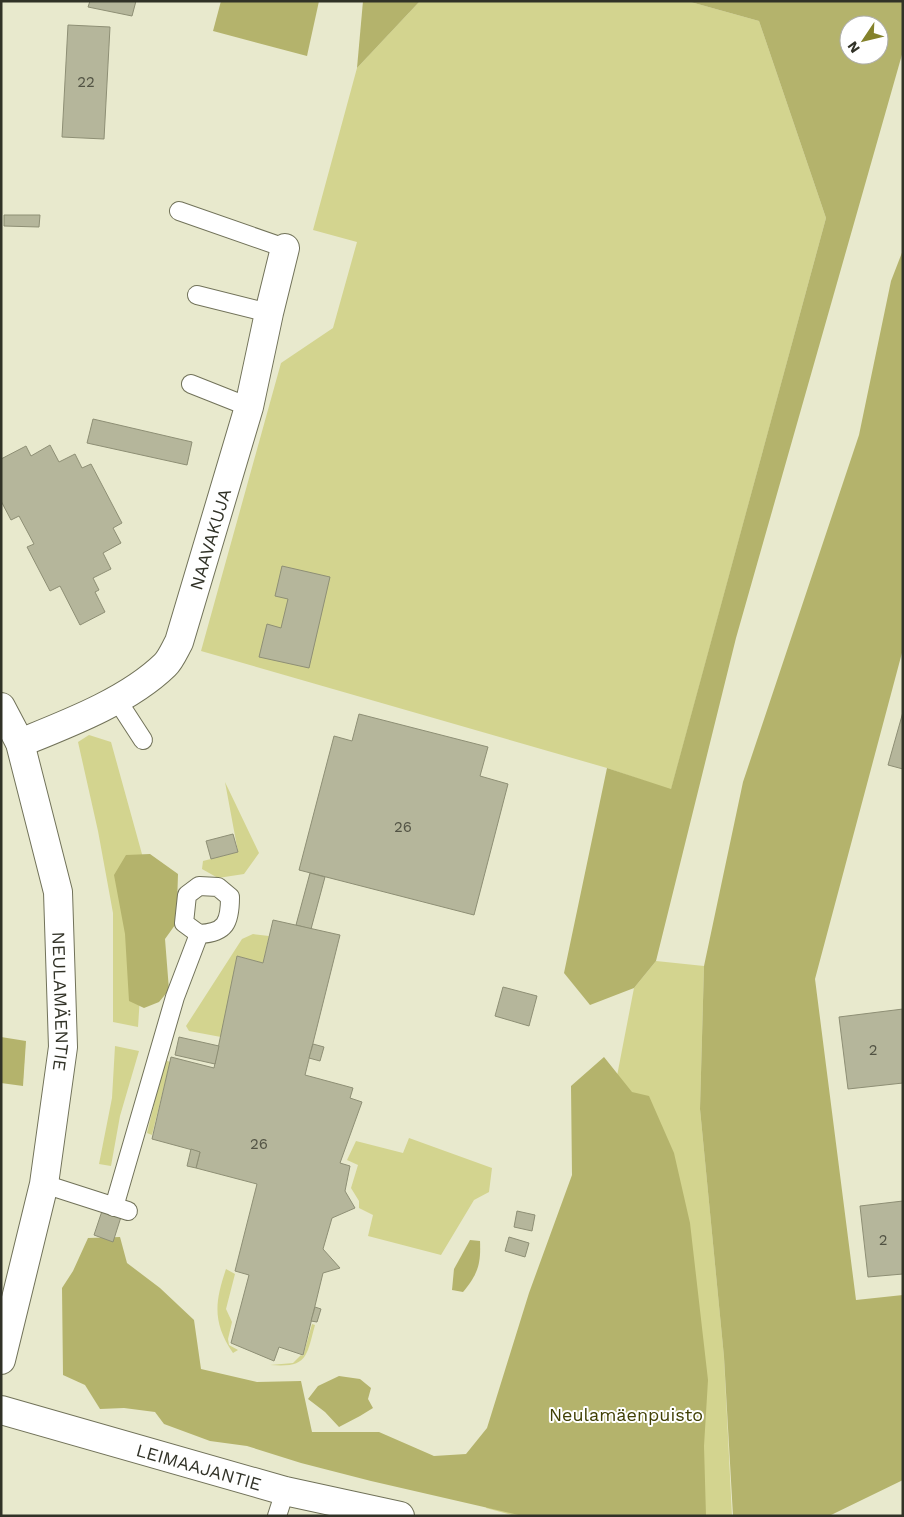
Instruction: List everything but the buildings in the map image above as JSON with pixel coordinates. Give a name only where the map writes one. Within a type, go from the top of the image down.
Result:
[{"type":"street","name":"NAAVAKUJA","points":[[20,743],[117,700],[166,664],[179,642],[249,407],[285,248]]},
{"type":"street","name":"NEULAMÄENTIE","points":[[1,707],[20,743],[58,892],[63,1047],[44,1184],[1,1360]]},
{"type":"street","name":"LEIMAAJANTIE","points":[[1,1410],[281,1504],[400,1516]]},
{"type":"lane","points":[[178,210],[285,248]]},
{"type":"lane","points":[[198,295],[269,313]]},
{"type":"lane","points":[[191,384],[249,407]]},
{"type":"lane","points":[[117,700],[143,740]]},
{"type":"lane","points":[[44,1184],[121,1209],[174,997],[199,934]]},
{"type":"green space","points":[[221,1],[319,1],[307,56],[213,31]]},
{"type":"green space","points":[[363,1],[420,1],[357,68]]},
{"type":"green space","points":[[420,1],[687,1],[759,21],[826,218],[671,790],[607,768],[201,651],[281,363],[333,328],[357,242],[313,230],[357,68]]},
{"type":"green space","points":[[687,1],[903,1],[903,51],[736,638],[656,961],[634,988],[590,1005],[564,973],[607,768],[671,789],[826,218],[759,21]]},
{"type":"green space","points":[[903,250],[903,649],[815,979],[856,1300],[903,1295],[903,1480],[831,1515],[733,1516],[724,1357],[700,1109],[704,966],[743,782],[859,435],[891,281]]},
{"type":"green space","points":[[89,735],[111,742],[145,865],[147,890],[138,1027],[113,1022],[113,913],[98,831],[78,742]]},
{"type":"green space","points":[[225,782],[259,853],[244,874],[218,878],[202,869],[203,861],[238,852]]},
{"type":"green space","points":[[150,854],[178,874],[177,905],[175,925],[165,939],[169,990],[159,1002],[144,1008],[129,1001],[125,934],[114,875],[126,855]]},
{"type":"green space","points":[[253,934],[269,936],[263,963],[237,956],[221,1037],[189,1031],[186,1026],[242,939]]},
{"type":"green space","name":"Neulamäenpuisto","points":[[656,961],[704,966],[700,1109],[724,1357],[732,1516],[515,1516],[486,1508],[538,1359],[616,1081],[634,988]]},
{"type":"green space","points":[[1,1037],[26,1041],[23,1086],[1,1083]]},
{"type":"green space","points":[[115,1046],[139,1051],[120,1116],[111,1166],[99,1164],[112,1098]]},
{"type":"green space","points":[[604,1057],[632,1092],[649,1096],[674,1153],[690,1223],[708,1380],[704,1446],[706,1516],[523,1516],[371,1481],[301,1463],[247,1446],[210,1441],[164,1424],[155,1412],[124,1408],[100,1409],[85,1385],[63,1375],[62,1288],[73,1271],[88,1238],[120,1237],[127,1263],[160,1288],[194,1320],[201,1369],[257,1382],[301,1381],[312,1432],[379,1432],[434,1456],[466,1454],[487,1428],[529,1293],[572,1175],[571,1086]]},
{"type":"green space","points":[[165,1060],[170,1062],[152,1135],[147,1133]]},
{"type":"green space","points":[[409,1138],[492,1168],[489,1192],[474,1200],[441,1255],[368,1236],[373,1215],[359,1208],[359,1201],[351,1188],[358,1165],[347,1160],[356,1141],[403,1153]]},
{"type":"green space","points":[[470,1240],[480,1241],[478,1268],[463,1292],[452,1290],[454,1269]]},
{"type":"green space","points":[[226,1269],[235,1274],[226,1309],[232,1322],[228,1339],[229,1345],[238,1350],[233,1353],[226,1342],[217,1312]]},
{"type":"green space","points":[[312,1324],[315,1325],[310,1345],[307,1353],[299,1362],[292,1365],[270,1365],[293,1363],[301,1355],[303,1356]]},
{"type":"green space","points":[[339,1376],[360,1379],[371,1388],[368,1399],[373,1408],[339,1427],[325,1412],[308,1399],[318,1386]]}]
